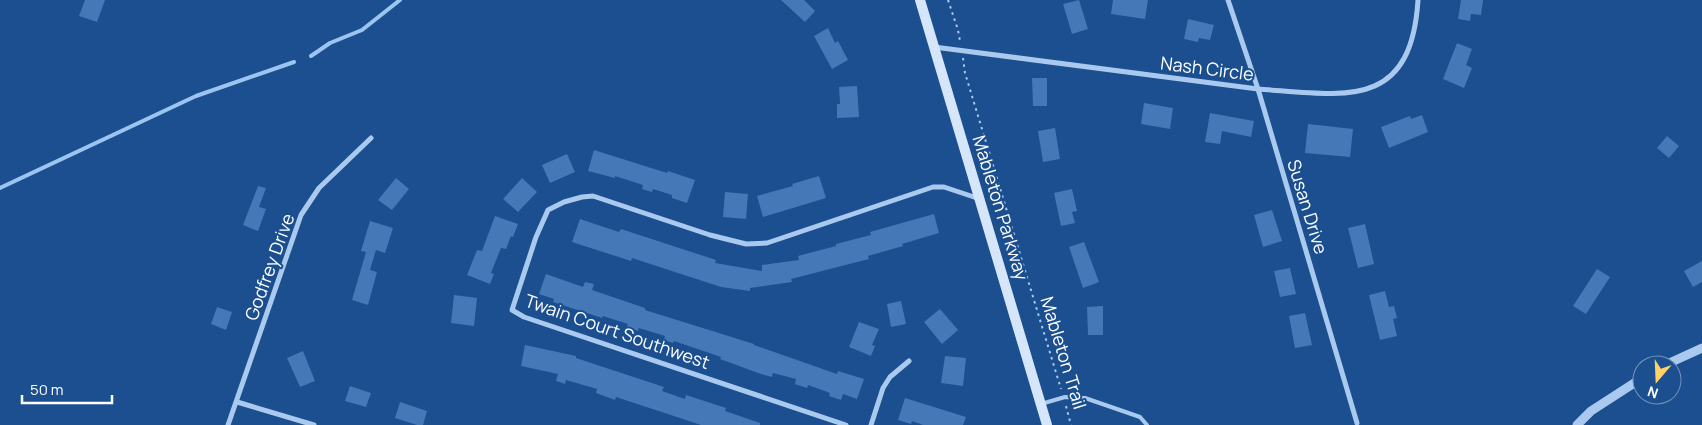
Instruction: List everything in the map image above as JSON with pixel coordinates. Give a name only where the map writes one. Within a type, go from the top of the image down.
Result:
[{"type":"main road","name":"Mableton Parkway","points":[[920,0],[1047,425]]},
{"type":"street","name":"Susan Drive","points":[[1228,0],[1258,89],[1357,423]]},
{"type":"street","name":"Nash Circle","points":[[934,47],[1258,89],[1306,93],[1358,92],[1385,81],[1398,70],[1409,50],[1417,23],[1418,0]]},
{"type":"street","name":"Godfrey Drive","points":[[228,425],[301,215],[319,188],[371,138]]},
{"type":"street","name":"Twain Court Southwest","points":[[846,425],[524,317],[512,310],[536,237],[548,210],[564,202],[593,196],[746,244],[767,243],[933,187],[944,188],[980,199]]},
{"type":"street","points":[[1682,357],[1702,348]]},
{"type":"street","points":[[871,425],[883,388],[890,377],[909,361]]},
{"type":"street","points":[[1578,425],[1591,411],[1632,384]]},
{"type":"street","points":[[237,402],[314,425]]},
{"type":"lane","points":[[1041,404],[1063,398],[1086,398],[1140,417],[1148,425]]},
{"type":"path","name":"Mableton Trail","points":[[948,0],[958,30],[965,73],[1071,425]]},
{"type":"building","points":[[85,0],[105,0],[97,22],[79,16]]},
{"type":"building","points":[[781,0],[804,0],[815,11],[805,22]]},
{"type":"building","points":[[1079,0],[1088,29],[1072,34],[1063,4]]},
{"type":"building","points":[[1113,0],[1148,0],[1145,19],[1111,14]]},
{"type":"building","points":[[1461,0],[1483,0],[1481,15],[1471,14],[1470,21],[1458,19]]},
{"type":"building","points":[[1188,19],[1214,25],[1210,40],[1199,38],[1198,42],[1184,39]]},
{"type":"building","points":[[828,28],[835,43],[838,41],[848,60],[832,69],[814,36]]},
{"type":"building","points":[[1457,43],[1472,49],[1466,65],[1472,68],[1464,88],[1443,79]]},
{"type":"building","points":[[1032,78],[1047,78],[1047,106],[1033,106]]},
{"type":"building","points":[[857,86],[859,117],[837,118],[837,104],[840,104],[839,87]]},
{"type":"building","points":[[1144,103],[1173,108],[1170,129],[1141,124]]},
{"type":"building","points":[[1210,113],[1254,121],[1251,137],[1222,131],[1220,144],[1205,142]]},
{"type":"building","points":[[1422,115],[1428,132],[1389,148],[1381,127],[1410,116],[1411,119]]},
{"type":"building","points":[[1308,124],[1353,129],[1350,157],[1305,153]]},
{"type":"building","points":[[1055,128],[1060,159],[1043,162],[1038,131]]},
{"type":"building","points":[[1667,136],[1679,146],[1669,158],[1657,148]]},
{"type":"building","points":[[594,150],[695,180],[687,203],[672,198],[672,195],[653,189],[652,192],[642,189],[643,185],[615,176],[615,178],[588,171]]},
{"type":"building","points":[[567,154],[575,172],[550,183],[542,165]]},
{"type":"building","points":[[819,176],[826,198],[763,217],[757,196],[793,186],[792,184]]},
{"type":"building","points":[[396,178],[409,189],[392,210],[378,200]]},
{"type":"building","points":[[522,178],[537,192],[518,212],[503,199]]},
{"type":"building","points":[[258,186],[266,188],[259,207],[266,209],[258,231],[243,225]]},
{"type":"building","points":[[1072,189],[1077,211],[1072,212],[1075,223],[1061,226],[1054,193]]},
{"type":"building","points":[[725,192],[748,194],[746,219],[723,217]]},
{"type":"building","points":[[1272,210],[1282,241],[1263,247],[1254,215]]},
{"type":"building","points":[[934,214],[939,233],[868,256],[869,259],[791,279],[792,282],[750,288],[750,291],[721,287],[632,258],[631,261],[572,242],[580,219],[619,232],[621,229],[716,260],[715,263],[762,271],[762,265],[799,260],[798,256],[871,235],[870,232]]},
{"type":"building","points":[[495,216],[518,224],[506,249],[501,248],[491,273],[494,274],[490,284],[467,275],[477,250],[482,251]]},
{"type":"building","points":[[370,221],[393,228],[385,253],[376,250],[370,270],[377,272],[368,305],[352,300],[366,252],[361,251]]},
{"type":"building","points":[[1365,224],[1374,264],[1358,268],[1348,228]]},
{"type":"building","points":[[1084,242],[1099,282],[1083,288],[1069,247]]},
{"type":"building","points":[[1702,261],[1702,282],[1693,287],[1684,271]]},
{"type":"building","points":[[1290,268],[1296,294],[1280,297],[1274,271]]},
{"type":"building","points":[[1597,269],[1610,277],[1586,314],[1573,306]]},
{"type":"building","points":[[546,274],[583,287],[585,282],[594,284],[592,290],[645,308],[645,310],[754,344],[837,374],[838,371],[864,379],[857,399],[843,394],[841,400],[829,396],[830,393],[808,385],[807,388],[795,384],[796,379],[773,373],[772,377],[758,373],[720,359],[721,357],[674,341],[673,343],[664,340],[665,336],[639,328],[638,331],[627,327],[628,324],[603,316],[602,318],[553,302],[554,299],[539,294]]},
{"type":"building","points":[[1385,291],[1389,307],[1394,306],[1397,318],[1393,319],[1397,336],[1380,340],[1369,295]]},
{"type":"building","points":[[454,295],[477,298],[474,326],[451,323]]},
{"type":"building","points":[[901,301],[906,324],[891,327],[887,304]]},
{"type":"building","points":[[1103,306],[1103,335],[1088,335],[1087,307]]},
{"type":"building","points":[[217,307],[232,312],[226,330],[211,324]]},
{"type":"building","points":[[940,309],[958,330],[942,344],[924,322]]},
{"type":"building","points":[[1305,313],[1312,345],[1295,348],[1289,316]]},
{"type":"building","points":[[859,322],[879,329],[872,345],[875,346],[871,356],[849,347]]},
{"type":"building","points":[[525,345],[576,356],[576,358],[664,387],[662,391],[685,399],[686,395],[726,408],[725,411],[760,423],[760,425],[701,425],[616,397],[615,400],[596,393],[597,389],[566,380],[565,384],[556,381],[558,374],[521,366]]},
{"type":"building","points":[[303,351],[315,381],[300,387],[287,358]]},
{"type":"building","points":[[945,356],[966,358],[963,386],[941,383]]},
{"type":"building","points":[[350,386],[371,393],[366,407],[345,401]]},
{"type":"building","points":[[905,398],[966,417],[963,425],[923,425],[912,421],[911,424],[898,420]]},
{"type":"building","points":[[400,402],[427,411],[423,425],[395,418]]},
{"type":"waterway","points":[[311,56],[330,43],[362,30],[400,0]]},
{"type":"waterway","points":[[0,188],[196,96],[294,62]]}]
